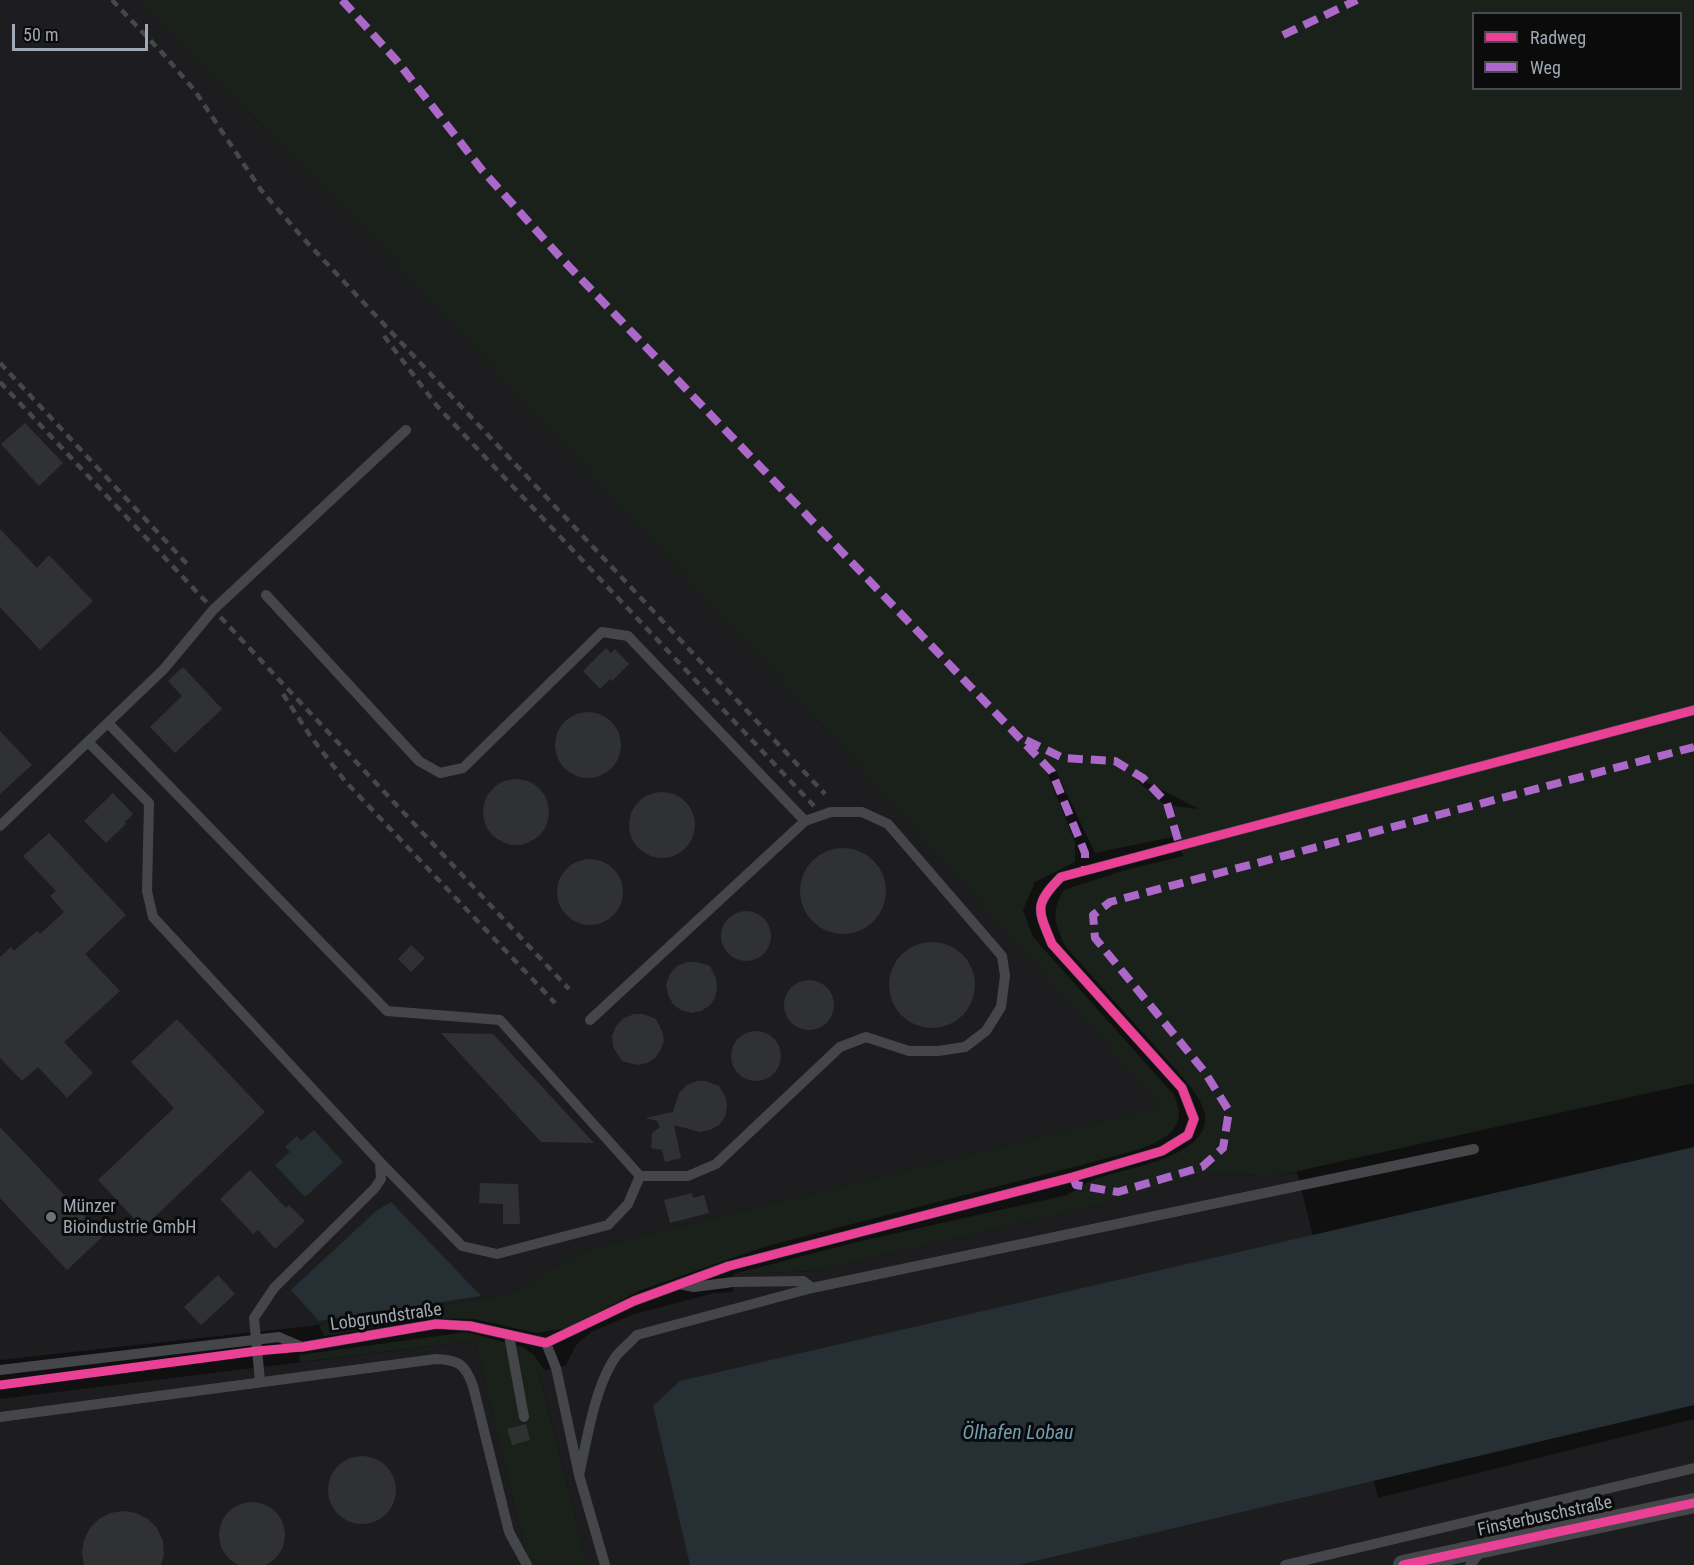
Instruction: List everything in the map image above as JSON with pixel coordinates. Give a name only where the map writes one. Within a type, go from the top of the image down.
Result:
[{"type":"street","name":"Finsterbuschstraße","points":[[1403,1565],[1694,1503]]},
{"type":"lane","points":[[0,826],[164,669],[213,610],[406,430]]},
{"type":"lane","points":[[266,595],[419,761],[440,773],[463,768],[602,632],[628,636],[806,821]]},
{"type":"lane","points":[[604,1565],[579,1475],[555,1368],[546,1343],[634,1301],[729,1266],[1073,1177],[1162,1151],[1188,1135],[1194,1119],[1182,1088],[1052,944],[1040,914],[1044,894],[1061,877],[1694,710]]},
{"type":"lane","points":[[108,723],[387,1011],[500,1020],[640,1176],[687,1176],[716,1164],[840,1047],[866,1037],[909,1052],[965,1047],[986,1031],[1001,1007],[1005,976],[1002,957],[888,824],[862,812],[831,812],[806,821],[590,1020]]},
{"type":"lane","points":[[88,742],[149,804],[147,891],[153,917],[380,1162],[462,1246],[497,1254],[608,1225],[628,1204],[640,1176]]},
{"type":"lane","points":[[579,1475],[590,1425],[606,1374],[617,1355],[637,1335],[812,1288],[1474,1149]]},
{"type":"lane","points":[[260,1381],[254,1318],[274,1288],[374,1189],[381,1179],[380,1162]]},
{"type":"lane","points":[[679,1284],[694,1287],[733,1282],[803,1281],[812,1288]]},
{"type":"lane","name":"Lobgrundstraße","points":[[0,1370],[256,1338],[279,1337],[302,1347],[436,1324],[470,1326],[546,1343]]},
{"type":"lane","points":[[509,1335],[524,1417]]},
{"type":"lane","points":[[0,1417],[260,1381],[436,1359],[451,1360],[467,1371],[473,1386],[509,1532],[527,1565]]},
{"type":"lane","points":[[1285,1565],[1694,1468]]},
{"type":"lane","points":[[1470,1565],[1484,1547]]},
{"type":"shaded area","points":[[0,0],[139,0],[384,251],[816,719],[1163,1106],[581,1251],[509,1294],[319,1325],[0,1360]]},
{"type":"shaded area","points":[[139,0],[1694,0],[1694,1083],[1271,1177],[1206,1172],[1125,1199],[817,1271],[733,1274],[861,1241],[1067,1195],[1095,1179],[1172,1155],[1186,1148],[1197,1138],[1204,1127],[1203,1108],[1186,1081],[1065,946],[1056,918],[1057,906],[1064,890],[1125,870],[1184,856],[1172,837],[1095,853],[1056,771],[1046,770],[1075,842],[1075,862],[1035,882],[1023,910],[1033,937],[1175,1096],[1179,1114],[1177,1124],[1171,1132],[1153,1144],[1112,1157],[767,1246],[641,1290],[567,1328],[537,1333],[474,1319],[430,1318],[324,1336],[319,1325],[509,1294],[581,1251],[1162,1106],[816,719],[384,251]],"holes":[[[1130,774],[1197,808],[1165,805]]]},
{"type":"shaded area","points":[[1206,1172],[1271,1177],[1297,1172],[1378,1498],[1694,1419],[1694,1565],[587,1565],[539,1372],[566,1365],[576,1345],[591,1332],[634,1314],[715,1293],[733,1292],[733,1274],[817,1271],[1125,1199]]},
{"type":"shaded area","points":[[467,1332],[522,1347],[534,1355],[545,1371],[539,1373],[587,1565],[541,1565],[526,1554],[475,1341],[300,1362],[299,1355]]},
{"type":"shaded area","points":[[475,1341],[526,1554],[541,1565],[0,1565],[0,1399]]},
{"type":"water","points":[[314,1130],[343,1162],[305,1197],[275,1165],[290,1152],[285,1147],[297,1136],[301,1141]]},
{"type":"water","name":"Ölhafen Lobau","points":[[1694,1147],[1694,1405],[1018,1565],[690,1565],[653,1406],[680,1381]]},
{"type":"water","points":[[391,1202],[481,1296],[319,1321],[291,1290],[376,1211]]},
{"type":"building","points":[[25,423],[63,463],[39,486],[1,444]]},
{"type":"building","points":[[0,529],[37,568],[49,555],[93,601],[40,650],[0,607]]},
{"type":"building","points":[[606,648],[611,653],[615,649],[629,664],[600,689],[583,671]]},
{"type":"building","points":[[183,667],[222,709],[175,753],[150,727],[182,696],[168,681]]},
{"type":"building","points":[[588,712],[601,715],[611,722],[618,732],[621,745],[618,758],[611,768],[601,775],[588,778],[575,775],[565,768],[558,758],[555,745],[558,732],[565,722],[575,715]]},
{"type":"building","points":[[0,731],[32,765],[0,794]]},
{"type":"building","points":[[516,779],[529,782],[539,789],[546,799],[549,812],[546,825],[539,835],[529,842],[516,845],[503,842],[493,835],[486,825],[483,812],[486,799],[493,789],[503,782]]},
{"type":"building","points":[[662,792],[675,795],[685,802],[692,812],[695,825],[692,838],[685,848],[675,855],[662,858],[649,855],[639,848],[632,838],[629,825],[632,812],[639,802],[649,795]]},
{"type":"building","points":[[113,793],[133,814],[106,843],[84,821]]},
{"type":"building","points":[[49,833],[126,915],[85,954],[120,991],[64,1042],[93,1073],[67,1098],[38,1067],[22,1081],[0,1058],[0,957],[11,947],[14,951],[37,931],[40,934],[64,912],[50,896],[56,891],[23,856]]},
{"type":"building","points":[[843,848],[867,855],[879,867],[886,891],[879,915],[867,927],[843,934],[819,927],[807,915],[800,891],[807,867],[819,855]]},
{"type":"building","points":[[590,859],[603,862],[613,869],[620,879],[623,892],[620,905],[613,915],[603,922],[590,925],[577,922],[567,915],[560,905],[557,892],[560,879],[567,869],[577,862]]},
{"type":"building","points":[[741,911],[751,911],[764,918],[771,931],[771,941],[764,954],[751,961],[741,961],[732,957],[725,950],[721,941],[721,931],[725,922],[732,915]]},
{"type":"building","points":[[932,942],[956,949],[968,961],[975,985],[968,1009],[956,1021],[932,1028],[908,1021],[896,1009],[889,985],[896,961],[908,949]]},
{"type":"building","points":[[411,945],[425,958],[411,972],[398,959]]},
{"type":"building","points":[[688,962],[710,966],[717,988],[715,998],[709,1006],[691,1013],[673,1004],[666,984],[670,974],[677,966]]},
{"type":"building","points":[[804,980],[814,980],[827,987],[834,1000],[834,1010],[827,1023],[814,1030],[804,1030],[795,1026],[788,1019],[784,1010],[784,1000],[788,991],[795,984]]},
{"type":"building","points":[[634,1014],[643,1014],[656,1019],[664,1040],[655,1058],[637,1065],[622,1061],[613,1047],[612,1036],[616,1026],[624,1018]]},
{"type":"building","points":[[177,1019],[265,1112],[143,1228],[98,1180],[174,1108],[131,1062]]},
{"type":"building","points":[[751,1031],[761,1031],[774,1038],[781,1051],[781,1061],[774,1074],[761,1081],[751,1081],[742,1077],[735,1070],[731,1061],[731,1051],[735,1042],[742,1035]]},
{"type":"building","points":[[441,1033],[493,1034],[594,1143],[541,1142]]},
{"type":"building","points":[[697,1081],[706,1081],[719,1086],[726,1098],[725,1117],[719,1125],[700,1132],[674,1125],[681,1158],[665,1162],[662,1150],[651,1148],[652,1133],[660,1127],[657,1121],[645,1118],[673,1112],[679,1093],[687,1085]]},
{"type":"building","name":"Münzer Bioindustrie GmbH","points":[[0,1127],[103,1236],[67,1270],[0,1198]]},
{"type":"building","points":[[250,1170],[286,1208],[289,1205],[305,1221],[275,1249],[258,1230],[253,1234],[220,1199]]},
{"type":"building","points":[[480,1183],[518,1184],[520,1224],[503,1224],[503,1204],[479,1203]]},
{"type":"building","points":[[692,1193],[693,1198],[704,1195],[709,1213],[670,1223],[664,1200]]},
{"type":"building","points":[[218,1275],[235,1294],[201,1325],[184,1307]]},
{"type":"building","points":[[526,1424],[530,1440],[512,1445],[507,1429]]},
{"type":"building","points":[[362,1456],[375,1459],[386,1466],[393,1477],[396,1490],[393,1503],[386,1514],[375,1521],[362,1524],[349,1521],[338,1514],[331,1503],[328,1490],[331,1477],[338,1466],[349,1459]]},
{"type":"building","points":[[252,1502],[265,1505],[275,1512],[284,1529],[284,1541],[279,1553],[270,1562],[262,1566],[242,1566],[234,1562],[222,1548],[219,1535],[222,1522],[229,1512],[239,1505]]},
{"type":"building","points":[[123,1511],[136,1513],[148,1519],[157,1528],[163,1541],[164,1555],[161,1565],[84,1565],[82,1553],[84,1540],[90,1528],[110,1513]]},
{"type":"railway","points":[[112,0],[195,91],[261,190],[302,237],[825,794]]},
{"type":"railway","points":[[384,336],[437,406],[814,806]]},
{"type":"railway","points":[[0,363],[188,565]]},
{"type":"railway","points":[[0,382],[569,989]]},
{"type":"railway","points":[[283,694],[311,737],[345,781],[555,1003]]},
{"type":"marked path","points":[[342,0],[397,61],[482,170],[561,258],[1052,772],[1085,853],[1085,871]]},
{"type":"marked path","points":[[1283,35],[1357,0]]},
{"type":"marked path","points":[[1026,740],[1063,758],[1115,761],[1143,778],[1167,803],[1180,847]]},
{"type":"marked path","points":[[1073,1177],[1076,1185],[1118,1192],[1202,1167],[1223,1148],[1229,1111],[1204,1071],[1095,938],[1093,915],[1110,902],[1694,747]]},
{"type":"cycle path","points":[[0,1385],[302,1347],[436,1324],[470,1326],[546,1343],[634,1301],[729,1266],[1073,1177],[1162,1151],[1188,1135],[1194,1119],[1182,1088],[1052,944],[1041,915],[1041,908],[1046,894],[1061,877],[1694,710]]},
{"type":"cycle path","points":[[1403,1565],[1694,1503]]},
{"type":"place","name":"Münzer Bioindustrie GmbH","points":[[51,1217]]}]
